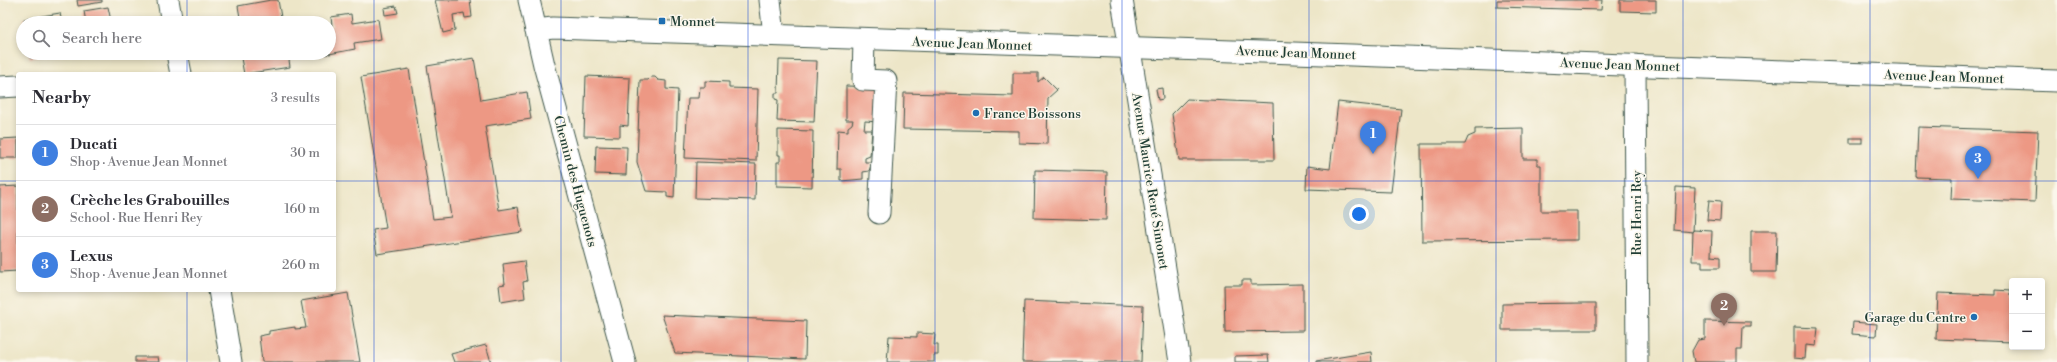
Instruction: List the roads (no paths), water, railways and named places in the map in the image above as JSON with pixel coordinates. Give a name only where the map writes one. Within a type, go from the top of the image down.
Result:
[{"type":"street","points":[[168,0],[171,16]]},
{"type":"street","name":"Chemin des Huguenots","points":[[529,0],[625,362]]},
{"type":"street","points":[[770,0],[774,36]]},
{"type":"street","name":"Avenue Maurice René Simonet","points":[[1122,0],[1180,362]]},
{"type":"street","name":"Avenue Jean Monnet","points":[[536,30],[553,28],[2057,80]]},
{"type":"street","points":[[864,39],[864,80],[886,81],[879,213]]},
{"type":"street","points":[[179,60],[181,72]]},
{"type":"street","name":"Rue Henri Rey","points":[[1635,65],[1637,362]]},
{"type":"street","points":[[0,87],[16,86]]},
{"type":"street","points":[[219,292],[231,362]]},
{"type":"place","name":"Monnet","points":[[662,21]]},
{"type":"place","name":"France Boissons","points":[[976,113]]},
{"type":"place","name":"Ducati","points":[[1373,154]]},
{"type":"place","name":"Lexus","points":[[1978,179]]},
{"type":"place","name":"Garage du Centre","points":[[1974,317]]},
{"type":"place","name":"Crèche les Grabouilles","points":[[1724,326]]}]
